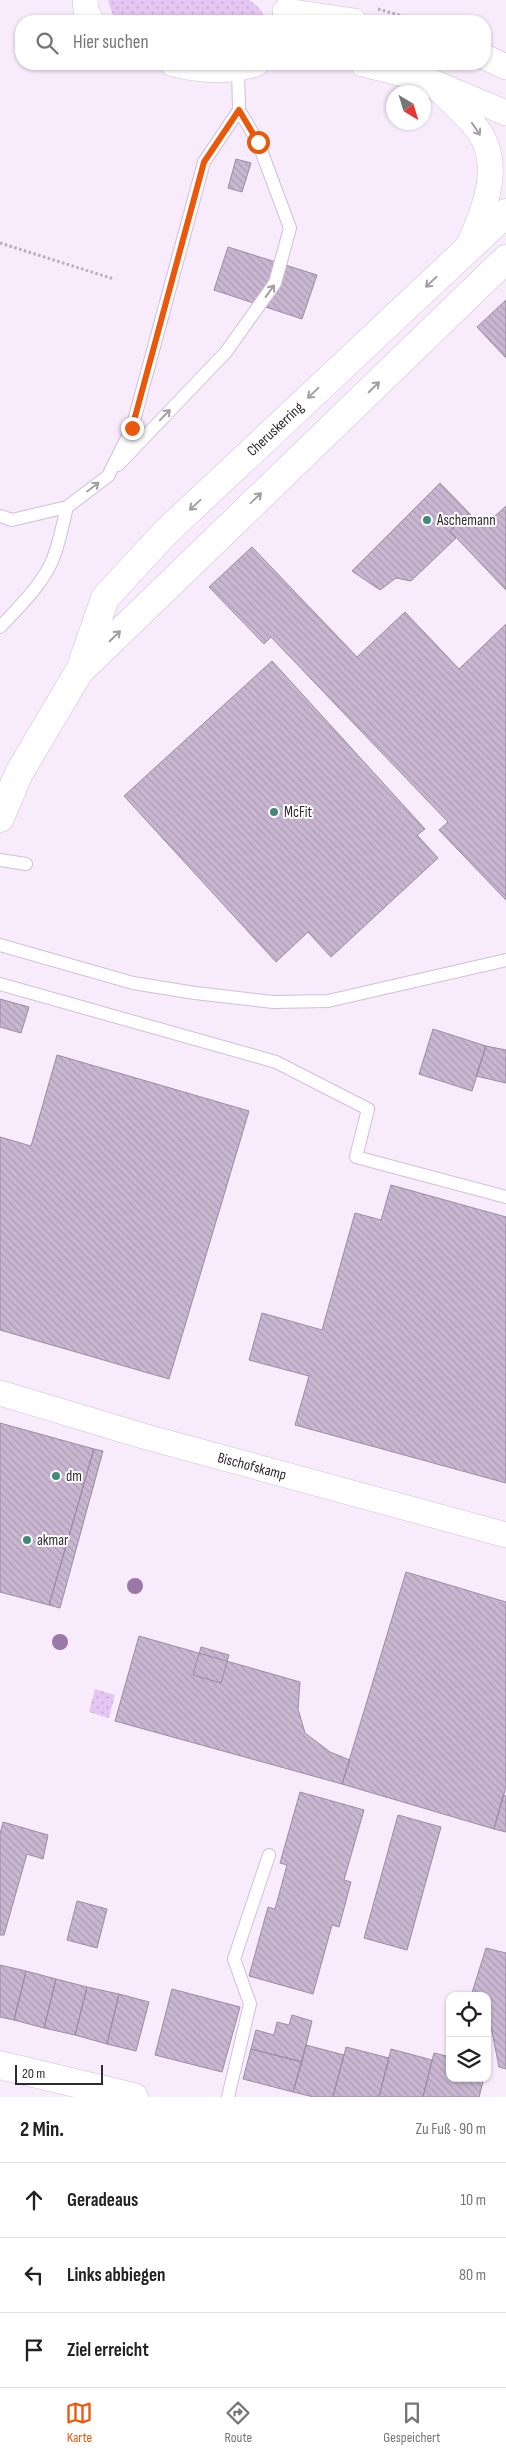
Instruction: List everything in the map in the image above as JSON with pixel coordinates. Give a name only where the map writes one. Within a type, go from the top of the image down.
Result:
[{"type":"street","points":[[85,0],[88,15]]},
{"type":"street","points":[[284,11],[362,14]]},
{"type":"street","points":[[491,55],[506,53]]},
{"type":"street","points":[[491,59],[506,67]]},
{"type":"street","points":[[386,70],[430,81],[506,113]]},
{"type":"street","points":[[430,81],[476,126],[489,151],[491,187],[467,249]]},
{"type":"street","name":"Cheruskerring","points":[[0,818],[18,773],[80,670],[105,598],[165,533],[506,213]]},
{"type":"street","name":"Cheruskerring","points":[[80,670],[506,259]]},
{"type":"street","name":"Bischofskamp","points":[[0,1394],[143,1436],[506,1535]]},
{"type":"street","points":[[0,2066],[134,2097]]},
{"type":"lane","points":[[108,476],[132,428],[204,162],[239,110],[247,70]]},
{"type":"lane","points":[[0,516],[12,520],[67,507],[108,476],[226,352],[275,283],[290,228],[258,142],[239,110]]},
{"type":"lane","points":[[0,626],[31,592],[54,558],[67,507]]},
{"type":"lane","points":[[0,860],[26,864]]},
{"type":"lane","points":[[0,945],[133,983],[195,993],[273,1002],[328,1002],[506,960]]},
{"type":"lane","points":[[0,984],[276,1062],[368,1109],[356,1156],[506,1197]]},
{"type":"lane","points":[[228,2097],[250,2004],[234,1959],[269,1854]]},
{"type":"path","points":[[0,243],[114,279]]},
{"type":"shaded area","points":[[108,0],[249,0],[263,15],[114,15]]},
{"type":"shaded area","points":[[95,1689],[115,1695],[109,1718],[89,1712]]},
{"type":"building","points":[[236,159],[251,163],[242,192],[228,188]]},
{"type":"building","points":[[228,247],[317,275],[302,319],[214,290]]},
{"type":"building","points":[[506,300],[506,358],[477,327]]},
{"type":"building","points":[[440,483],[469,513],[450,531],[456,538],[411,581],[396,578],[380,590],[352,571]]},
{"type":"building","points":[[506,506],[506,590],[450,531],[469,513],[483,527]]},
{"type":"building","points":[[252,547],[357,657],[405,612],[459,669],[506,624],[506,900],[439,830],[448,822],[271,637],[264,644],[209,587]]},
{"type":"building","name":"McFit","points":[[272,661],[425,829],[417,835],[438,858],[331,957],[308,932],[276,962],[124,796]]},
{"type":"building","points":[[0,999],[29,1007],[21,1033],[0,1027]]},
{"type":"building","points":[[433,1029],[486,1046],[472,1091],[419,1074]]},
{"type":"building","points":[[486,1046],[506,1050],[506,1083],[476,1076]]},
{"type":"building","points":[[57,1055],[249,1111],[169,1379],[0,1330],[0,1137],[31,1146]]},
{"type":"building","points":[[391,1185],[506,1217],[506,1483],[295,1425],[309,1376],[249,1360],[262,1313],[322,1330],[355,1213],[381,1220]]},
{"type":"building","points":[[0,1423],[94,1449],[49,1605],[0,1592]]},
{"type":"building","points":[[94,1449],[103,1451],[60,1608],[49,1605]]},
{"type":"building","points":[[406,1572],[506,1602],[506,1787],[494,1829],[342,1784]]},
{"type":"building","points":[[139,1636],[300,1682],[298,1709],[305,1733],[330,1752],[350,1760],[342,1784],[115,1721]]},
{"type":"building","points":[[201,1647],[229,1655],[221,1683],[193,1675]]},
{"type":"building","points":[[300,1792],[364,1810],[344,1880],[351,1882],[339,1927],[332,1925],[313,1994],[249,1976],[268,1907],[275,1909],[287,1865],[280,1863]]},
{"type":"building","points":[[503,1795],[506,1796],[506,1832],[494,1829]]},
{"type":"building","points":[[398,1815],[441,1827],[407,1950],[364,1938]]},
{"type":"building","points":[[3,1822],[48,1835],[43,1859],[27,1854],[4,1935],[0,1935],[0,1834]]},
{"type":"building","points":[[77,1901],[107,1909],[97,1948],[67,1940]]},
{"type":"building","points":[[486,1948],[506,1953],[506,2069],[499,2067],[491,2027],[491,1992],[472,1992]]},
{"type":"building","points":[[0,1965],[26,1971],[14,2020],[0,2017]]},
{"type":"building","points":[[26,1971],[56,1979],[44,2028],[14,2020]]},
{"type":"building","points":[[56,1979],[87,1987],[75,2035],[44,2028]]},
{"type":"building","points":[[87,1987],[119,1994],[107,2044],[75,2035]]},
{"type":"building","points":[[172,1989],[240,2007],[222,2072],[155,2055]]},
{"type":"building","points":[[119,1994],[149,2002],[136,2051],[107,2044]]},
{"type":"building","points":[[292,2015],[312,2021],[302,2062],[251,2049],[256,2030],[274,2035],[277,2022],[289,2025]]},
{"type":"building","points":[[306,2045],[344,2055],[333,2097],[314,2097],[293,2092]]},
{"type":"building","points":[[346,2047],[389,2058],[379,2097],[333,2097]]},
{"type":"building","points":[[251,2049],[302,2062],[293,2092],[243,2079]]},
{"type":"building","points":[[391,2049],[432,2060],[423,2097],[379,2097]]},
{"type":"building","points":[[434,2053],[446,2056],[446,2082],[483,2082],[479,2097],[423,2097]]},
{"type":"place","name":"Aschemann","points":[[427,520]]},
{"type":"place","name":"McFit","points":[[274,812]]},
{"type":"place","name":"dm","points":[[56,1476]]},
{"type":"place","name":"akmar","points":[[27,1540]]},
{"type":"route","points":[[132,428],[204,162],[239,110],[258,142]]}]
